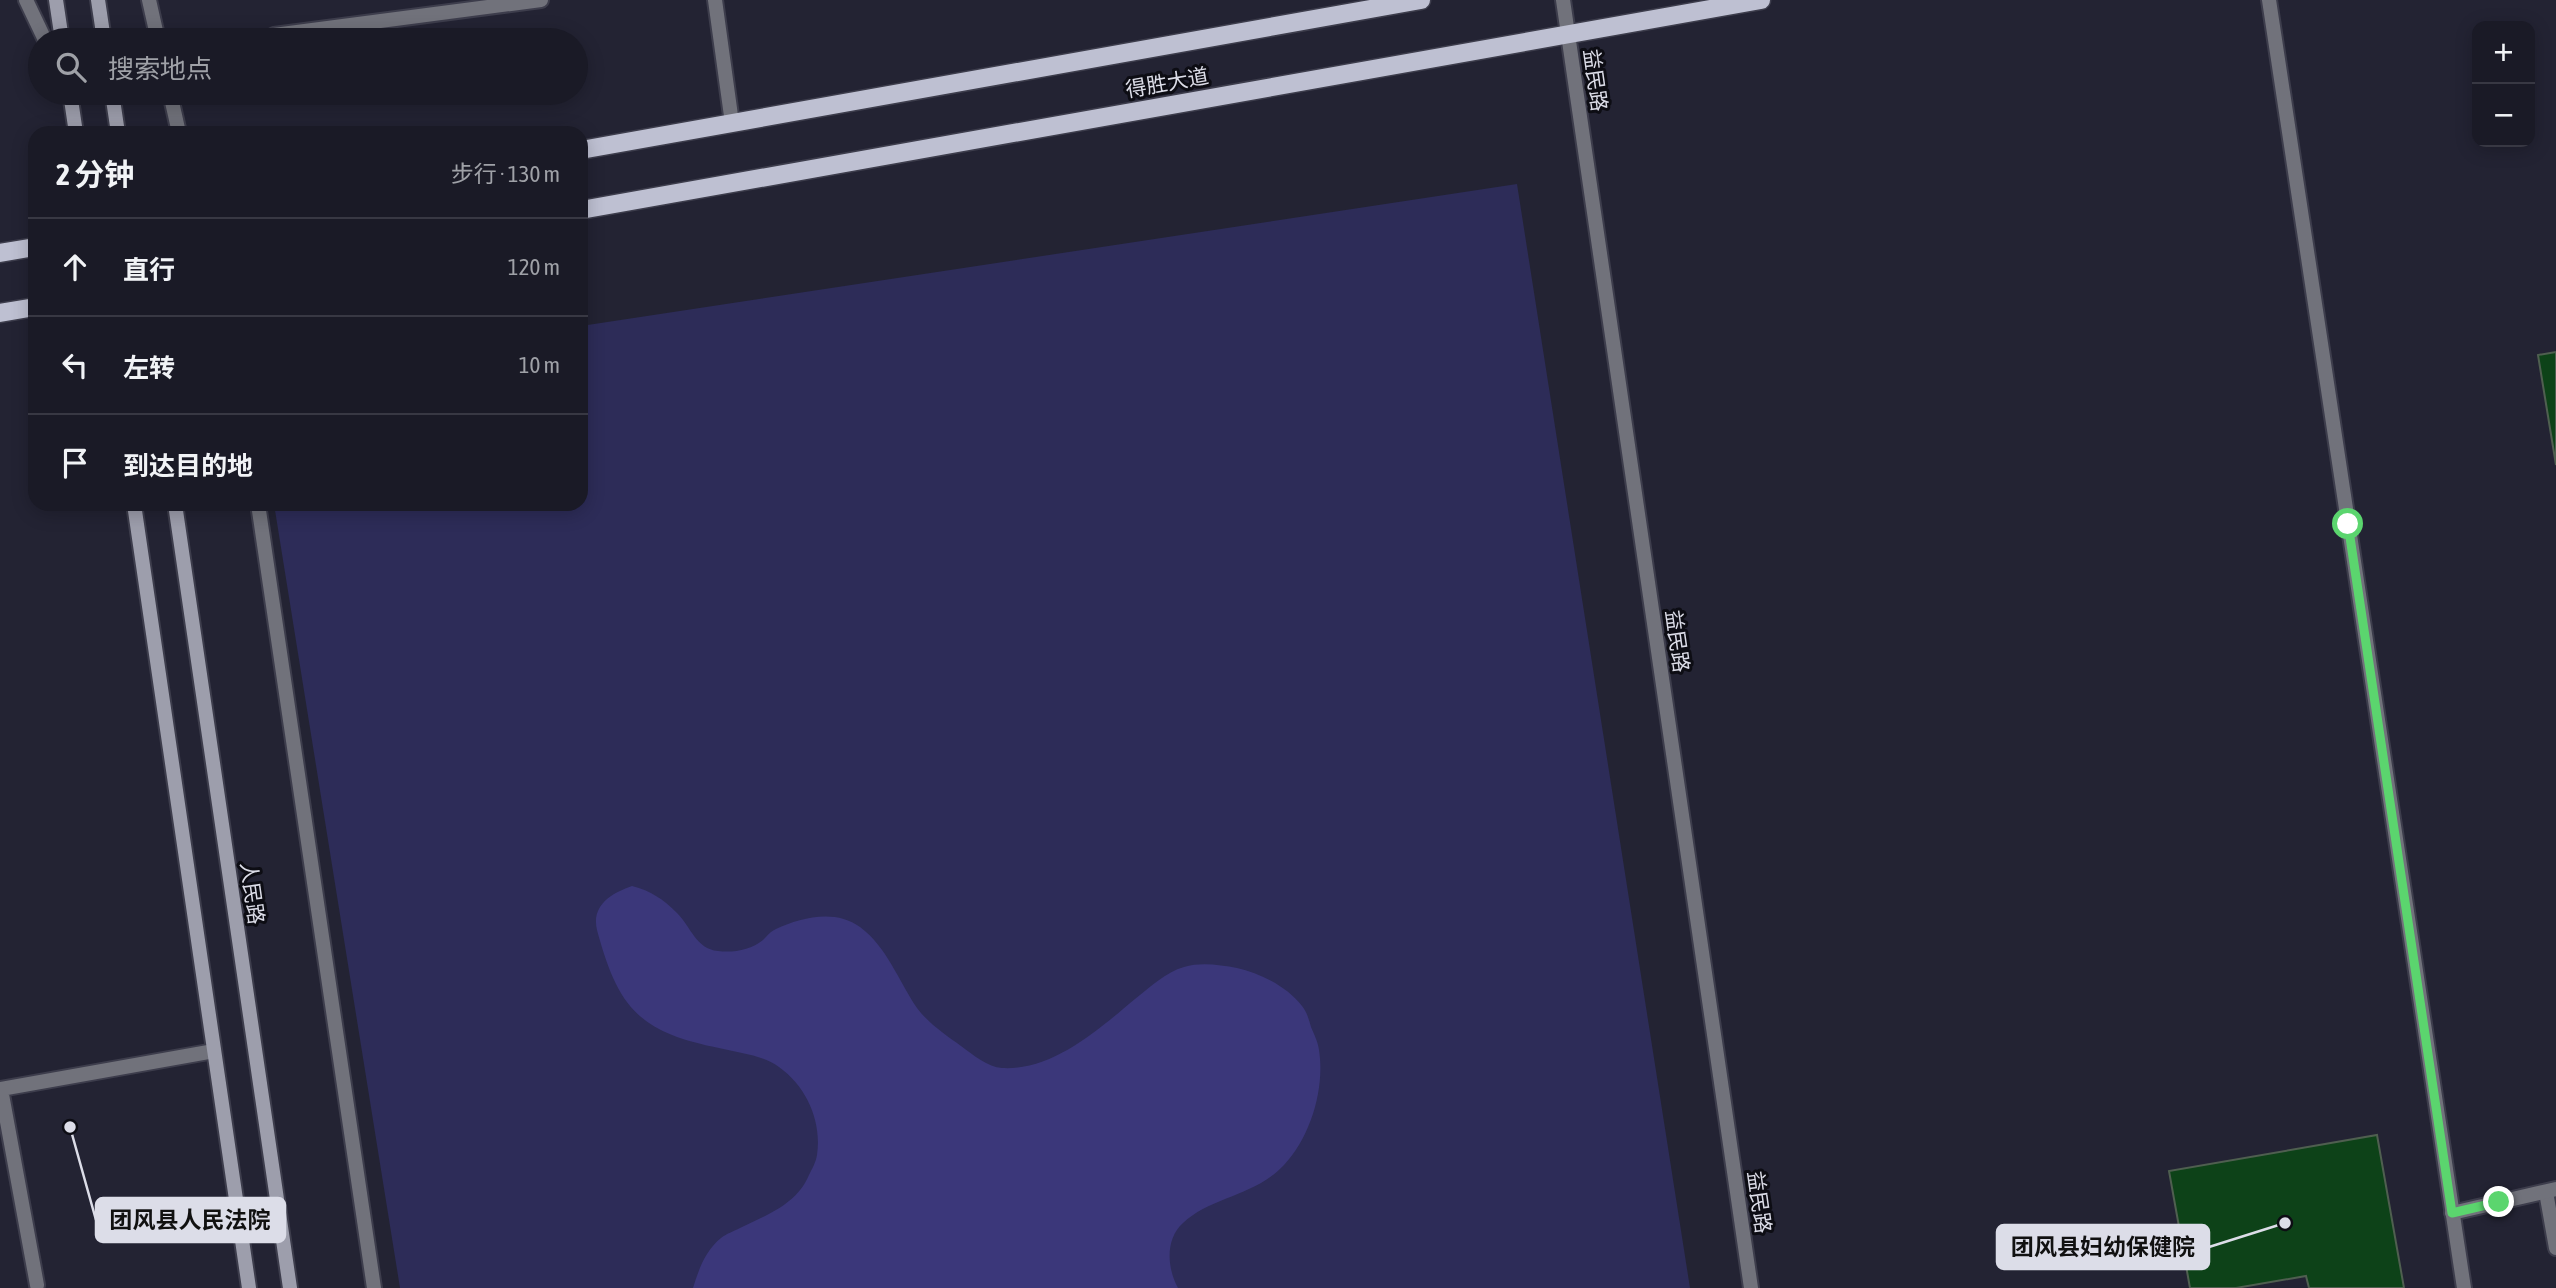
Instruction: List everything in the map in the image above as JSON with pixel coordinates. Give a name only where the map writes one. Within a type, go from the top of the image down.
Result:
[{"type":"main road","name":"得胜大道","points":[[588,149],[1420,0]]},
{"type":"main road","name":"得胜大道","points":[[588,209],[1761,0]]},
{"type":"main road","points":[[0,253],[28,248]]},
{"type":"main road","points":[[0,313],[28,308]]},
{"type":"street","points":[[26,0],[39,28]]},
{"type":"street","points":[[56,0],[60,28]]},
{"type":"street","points":[[98,0],[102,28]]},
{"type":"street","points":[[149,0],[155,28]]},
{"type":"street","points":[[327,28],[541,0]]},
{"type":"street","points":[[715,0],[732,123]]},
{"type":"street","name":"益民路","points":[[1563,0],[1751,1288]]},
{"type":"street","points":[[2269,0],[2464,1288]]},
{"type":"street","points":[[72,105],[75,126]]},
{"type":"street","points":[[114,105],[117,126]]},
{"type":"street","points":[[174,105],[178,126]]},
{"type":"street","points":[[135,511],[249,1288]]},
{"type":"street","name":"人民路","points":[[176,511],[290,1288]]},
{"type":"street","points":[[259,511],[374,1288]]},
{"type":"street","points":[[37,1285],[1,1089],[214,1052]]},
{"type":"street","points":[[2452,1213],[2551,1191],[2556,1248]]},
{"type":"shaded area","points":[[1517,184],[1690,1288],[400,1288],[275,511],[588,511],[588,325]]},
{"type":"shaded area","points":[[632,886],[662,900],[677,913],[699,942],[718,951],[747,948],[774,930],[807,918],[829,917],[851,921],[878,944],[917,1008],[927,1019],[976,1057],[1002,1068],[1039,1063],[1074,1046],[1158,980],[1177,969],[1204,964],[1246,970],[1281,987],[1296,999],[1307,1013],[1318,1044],[1320,1065],[1318,1095],[1309,1126],[1294,1153],[1272,1175],[1246,1190],[1206,1207],[1177,1230],[1171,1245],[1170,1263],[1178,1288],[693,1288],[700,1267],[715,1243],[771,1213],[797,1194],[816,1160],[817,1130],[805,1095],[779,1067],[758,1057],[669,1034],[636,1012],[624,997],[605,957],[596,921],[605,901]]},
{"type":"building","points":[[2556,352],[2556,465],[2538,355]]},
{"type":"building","points":[[2377,1135],[2404,1288],[2309,1288],[2306,1276],[2236,1288],[2190,1288],[2169,1171]]},
{"type":"place","name":"团风县人民法院","points":[[70,1127]]},
{"type":"place","name":"团风县妇幼保健院","points":[[2285,1223]]},
{"type":"route","points":[[2348,524],[2452,1213],[2499,1202]]}]
